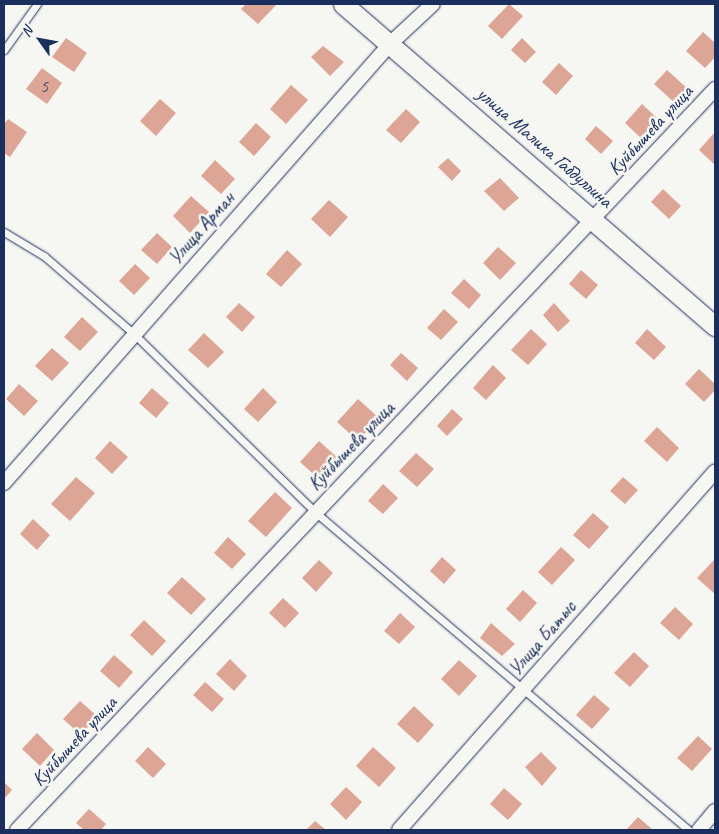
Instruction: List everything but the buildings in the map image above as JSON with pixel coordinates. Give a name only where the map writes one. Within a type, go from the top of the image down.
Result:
[{"type":"main road","name":"улица Малика Габдуллина","points":[[343,4],[391,43],[715,326]]},
{"type":"street","name":"Улица Арман","points":[[4,483],[391,43],[433,4]]},
{"type":"street","name":"Куйбышева улица","points":[[17,830],[315,512],[594,220],[715,89]]},
{"type":"street","name":"Улица Батыс","points":[[398,830],[715,472]]},
{"type":"street","points":[[700,830],[715,812]]},
{"type":"lane","points":[[4,50],[37,4]]},
{"type":"lane","points":[[4,232],[44,256],[134,334],[315,512],[689,830]]}]
